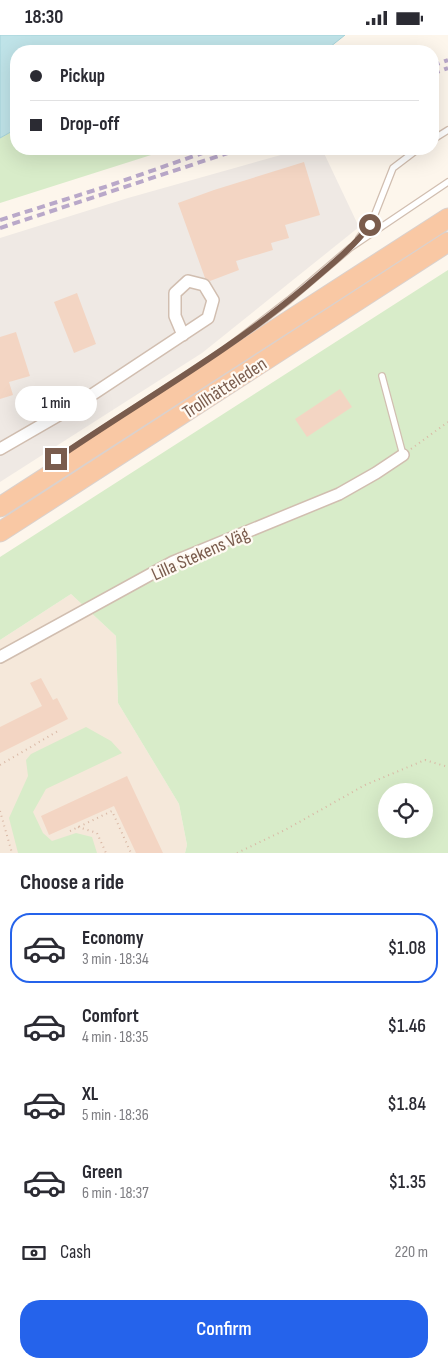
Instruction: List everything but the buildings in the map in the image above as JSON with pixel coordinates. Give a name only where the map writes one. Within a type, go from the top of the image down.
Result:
[{"type":"highway","name":"Trollhätteleden","points":[[0,507],[35,481],[448,218]]},
{"type":"highway","name":"Trollhätteleden","points":[[0,532],[448,242]]},
{"type":"street","points":[[0,449],[78,404],[183,335],[208,318],[213,300],[204,285],[188,281],[174,293],[175,316],[183,335]]},
{"type":"street","name":"Lilla Stekens Väg","points":[[0,657],[173,562],[338,494],[376,473],[403,455]]},
{"type":"lane","points":[[350,248],[370,225],[393,169],[410,155]]},
{"type":"lane","points":[[45,467],[228,348],[289,300],[350,248],[448,182]]},
{"type":"lane","points":[[382,376],[403,455]]},
{"type":"path","points":[[403,455],[448,422]]},
{"type":"path","points":[[0,765],[58,731]]},
{"type":"path","points":[[237,853],[285,830],[365,785],[425,760],[448,767]]},
{"type":"path","points":[[0,811],[12,853]]},
{"type":"path","points":[[70,831],[112,811],[129,853]]},
{"type":"path","points":[[78,827],[97,833],[106,853]]},
{"type":"shaded area","points":[[281,155],[325,155],[359,227],[202,353],[0,482],[0,238],[128,198]]},
{"type":"shaded area","points":[[71,594],[116,636],[118,703],[179,804],[187,845],[185,853],[0,853],[0,640]]},
{"type":"green space","points":[[10,132],[10,155],[151,155],[0,203],[0,138]]},
{"type":"green space","points":[[448,270],[448,853],[185,853],[187,845],[179,804],[118,703],[116,636],[71,594],[0,640],[0,557]]},
{"type":"green space","points":[[86,727],[111,741],[122,753],[46,789],[33,812],[43,833],[52,841],[76,833],[92,837],[97,853],[18,853],[9,818],[28,776],[26,760],[31,754]]},
{"type":"water","points":[[0,35],[345,35],[332,45],[10,45],[10,132],[0,138]]},
{"type":"railway","points":[[439,63],[448,60]]},
{"type":"railway","points":[[439,71],[448,68]]},
{"type":"railway","points":[[0,220],[108,186],[197,155]]},
{"type":"railway","points":[[0,228],[222,155]]},
{"type":"route","points":[[56,459],[228,348],[319,276],[350,248],[370,225]]}]
